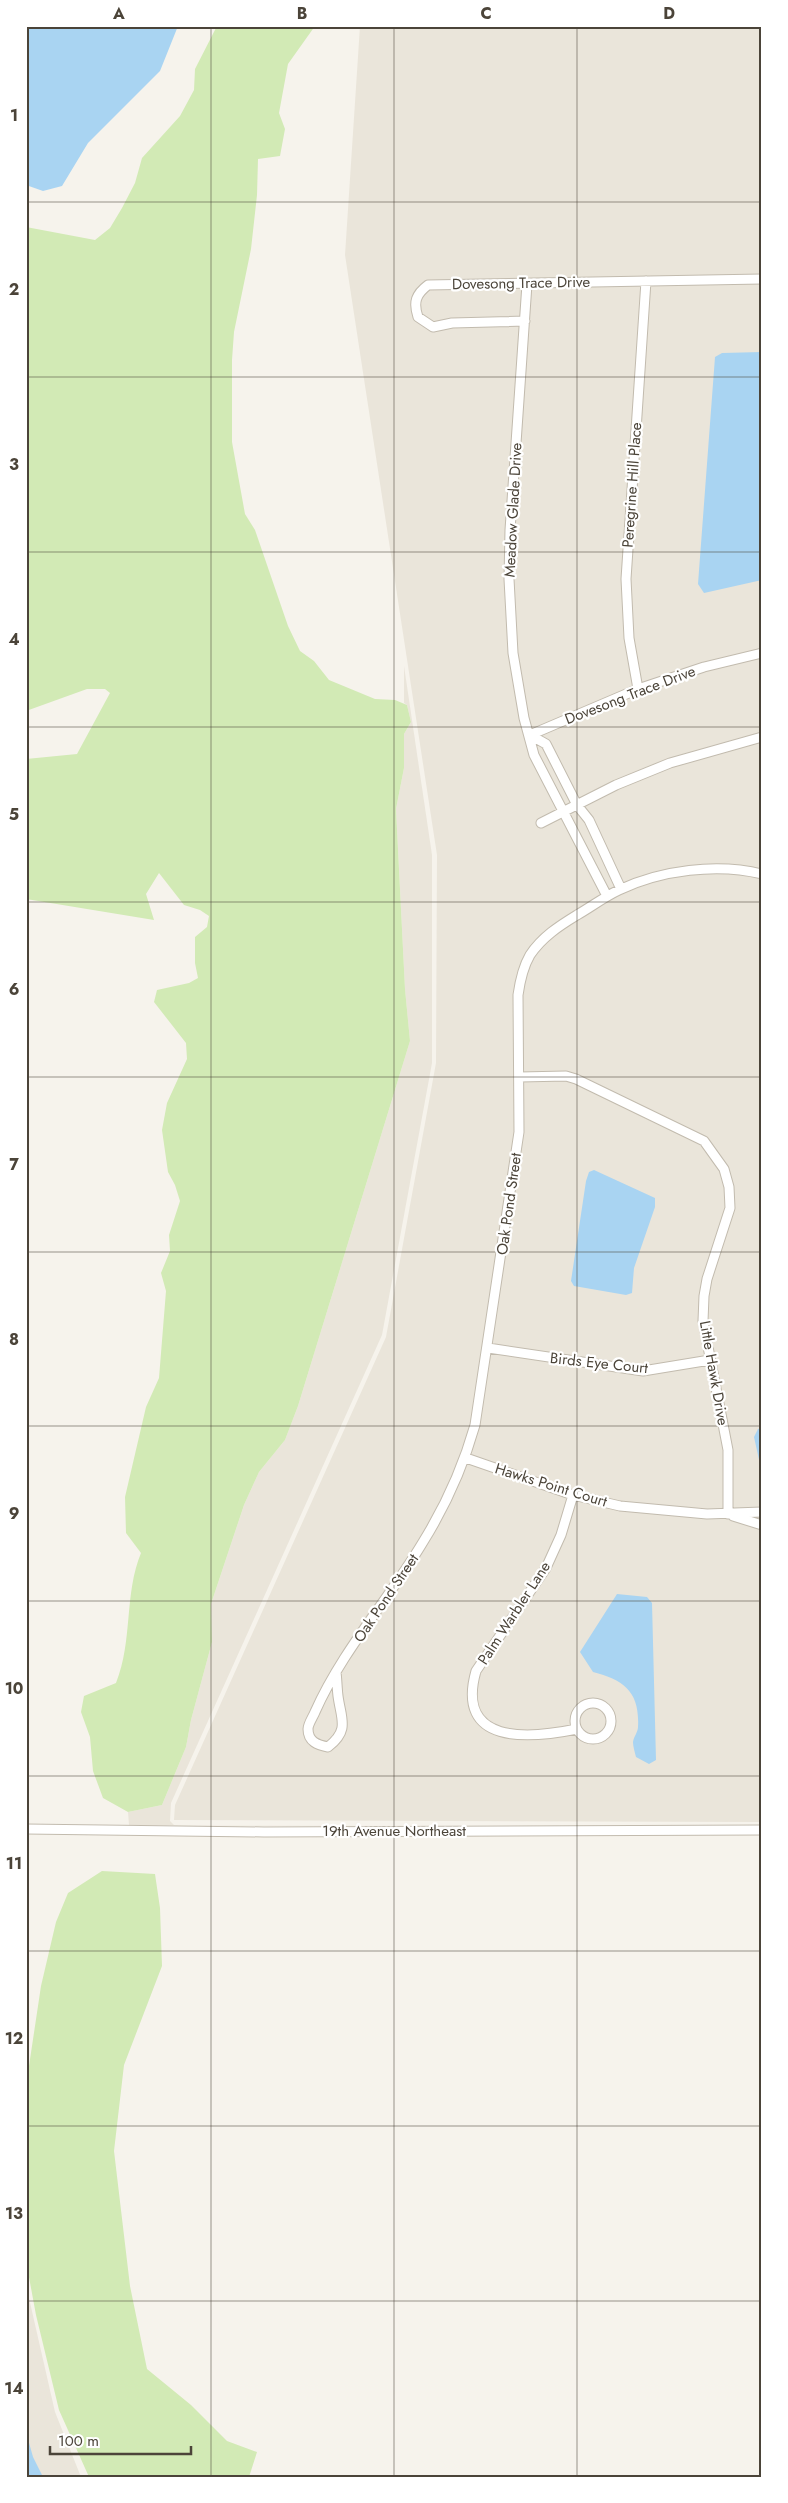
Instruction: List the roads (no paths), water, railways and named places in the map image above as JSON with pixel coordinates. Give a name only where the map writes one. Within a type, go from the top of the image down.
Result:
[{"type":"street","name":"Dovesong Trace Drive","points":[[525,321],[452,323],[433,327],[418,317],[415,306],[416,298],[428,285],[762,278]]},
{"type":"street","name":"Peregrine Hill Place","points":[[638,689],[630,638],[626,578],[646,281]]},
{"type":"street","name":"Meadow Glade Drive","points":[[527,284],[510,530],[509,579],[513,653],[524,718],[534,755],[607,896]]},
{"type":"street","name":"Dovesong Trace Drive","points":[[530,735],[638,689],[704,667],[762,653]]},
{"type":"street","points":[[530,735],[546,744],[577,805],[588,820],[621,889]]},
{"type":"street","points":[[541,823],[616,785],[670,762],[762,736]]},
{"type":"street","name":"Oak Pond Street","points":[[336,1672],[338,1698],[344,1714],[339,1738],[328,1747],[318,1745],[310,1739],[307,1728],[336,1672],[422,1544],[437,1518],[466,1458],[475,1425],[519,1132],[518,995],[521,976],[530,955],[546,936],[607,896],[621,889],[660,876],[694,870],[721,869],[762,874]]},
{"type":"street","name":"Little Hawk Drive","points":[[520,1076],[566,1076],[576,1079],[704,1141],[716,1155],[724,1169],[729,1187],[730,1208],[704,1296],[703,1321],[728,1450],[728,1514]]},
{"type":"street","name":"Birds Eye Court","points":[[488,1348],[642,1371],[710,1360]]},
{"type":"street","name":"Hawks Point Court","points":[[466,1458],[573,1495],[620,1506],[648,1510],[728,1514],[762,1512]]},
{"type":"street","name":"Palm Warbler Lane","points":[[573,1495],[561,1535],[546,1568],[476,1671],[471,1689],[472,1702],[477,1716],[491,1729],[508,1735],[546,1736],[577,1729]]},
{"type":"street","name":"Hawks Point Court","points":[[728,1514],[762,1525]]},
{"type":"street","points":[[586,1704],[599,1704],[608,1711],[611,1722],[602,1736],[585,1737],[577,1729],[575,1717],[581,1707],[586,1704]]},
{"type":"street","name":"19th Avenue Northeast","points":[[26,1829],[264,1832],[762,1830]]},
{"type":"water","points":[[26,26],[178,26],[160,71],[88,143],[62,186],[43,191],[26,185]]},
{"type":"water","points":[[762,352],[762,580],[704,593],[698,584],[715,357],[722,353]]},
{"type":"water","points":[[594,1170],[655,1198],[655,1207],[634,1268],[632,1293],[626,1295],[574,1286],[571,1281],[586,1181],[589,1172]]},
{"type":"water","points":[[762,1428],[762,1481],[760,1481],[760,1464],[754,1437],[758,1429]]},
{"type":"water","points":[[617,1594],[647,1597],[652,1603],[656,1760],[649,1764],[636,1757],[633,1742],[638,1729],[638,1715],[633,1696],[628,1689],[613,1679],[593,1672],[580,1652]]},
{"type":"water","points":[[26,2432],[33,2457],[43,2477],[26,2477]]}]
